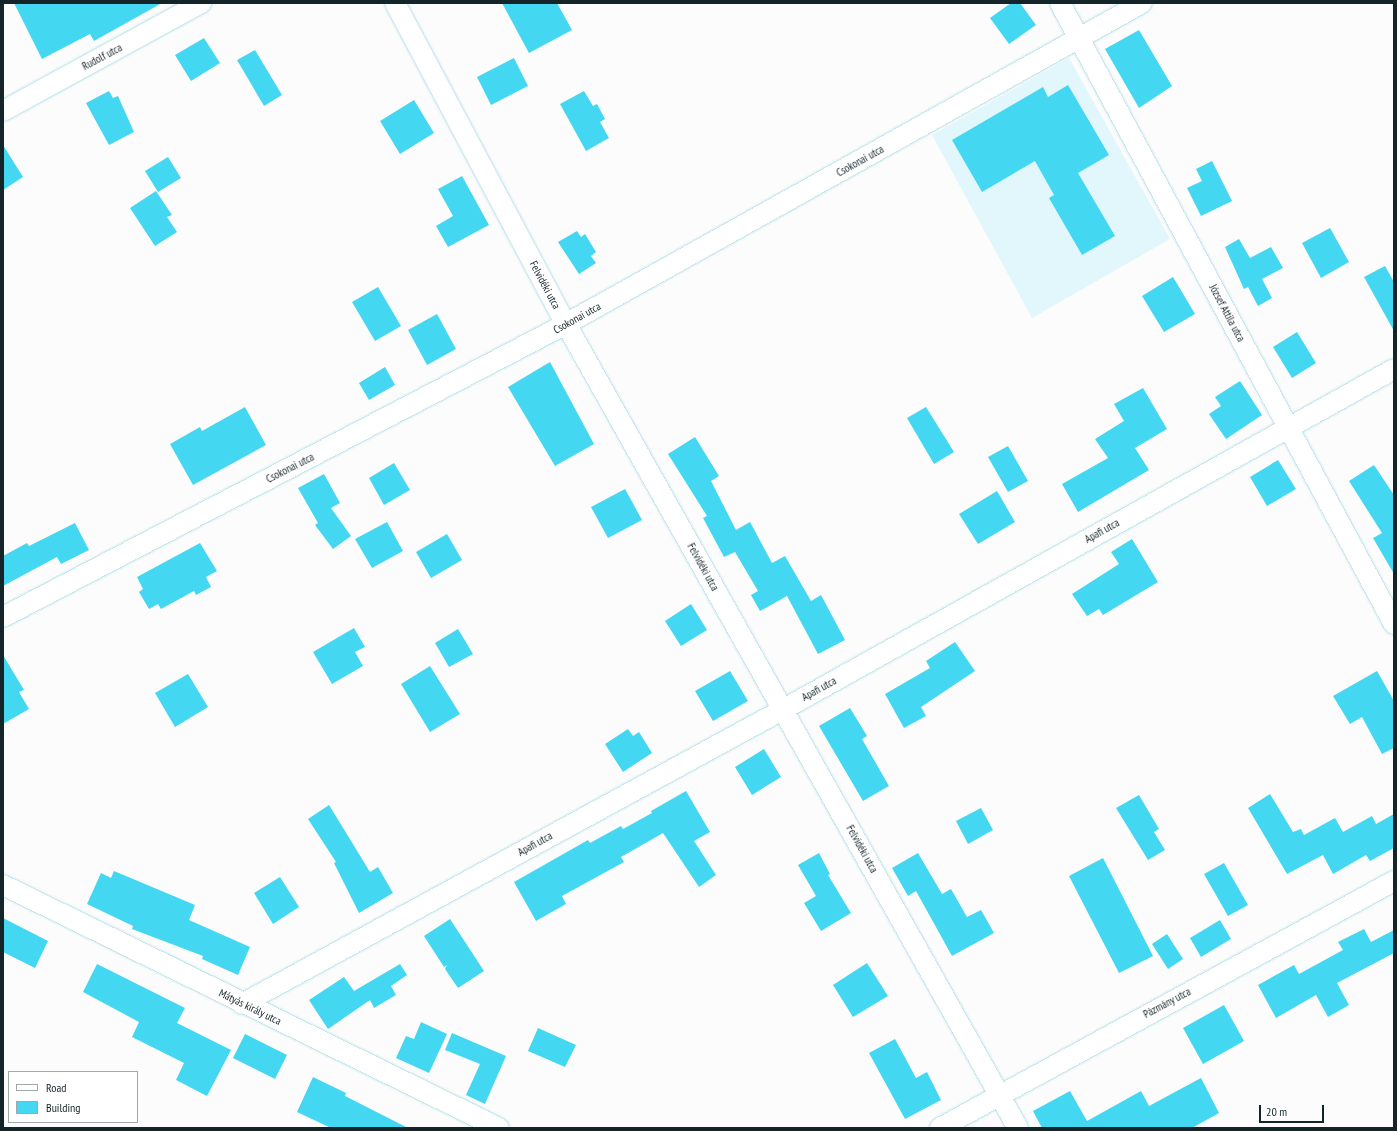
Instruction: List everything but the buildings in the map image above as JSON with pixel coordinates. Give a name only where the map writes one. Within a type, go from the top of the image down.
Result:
[{"type":"street","name":"Rudolf utca","points":[[3,111],[202,3]]},
{"type":"street","name":"Felvidéki utca","points":[[395,3],[566,324],[1000,1093],[1018,1128]]},
{"type":"street","name":"József Attila utca","points":[[1060,3],[1394,624]]},
{"type":"street","name":"Csokonai utca","points":[[3,617],[566,324],[1142,3]]},
{"type":"street","name":"Apafi utca","points":[[242,1004],[784,709],[1394,369]]},
{"type":"street","name":"Pázmány utca","points":[[940,1128],[1000,1093],[1394,881]]},
{"type":"street","name":"Mátyás király utca","points":[[3,885],[242,1004],[499,1128]]},
{"type":"shaded area","points":[[1069,58],[1170,239],[1032,318],[932,135]]}]
